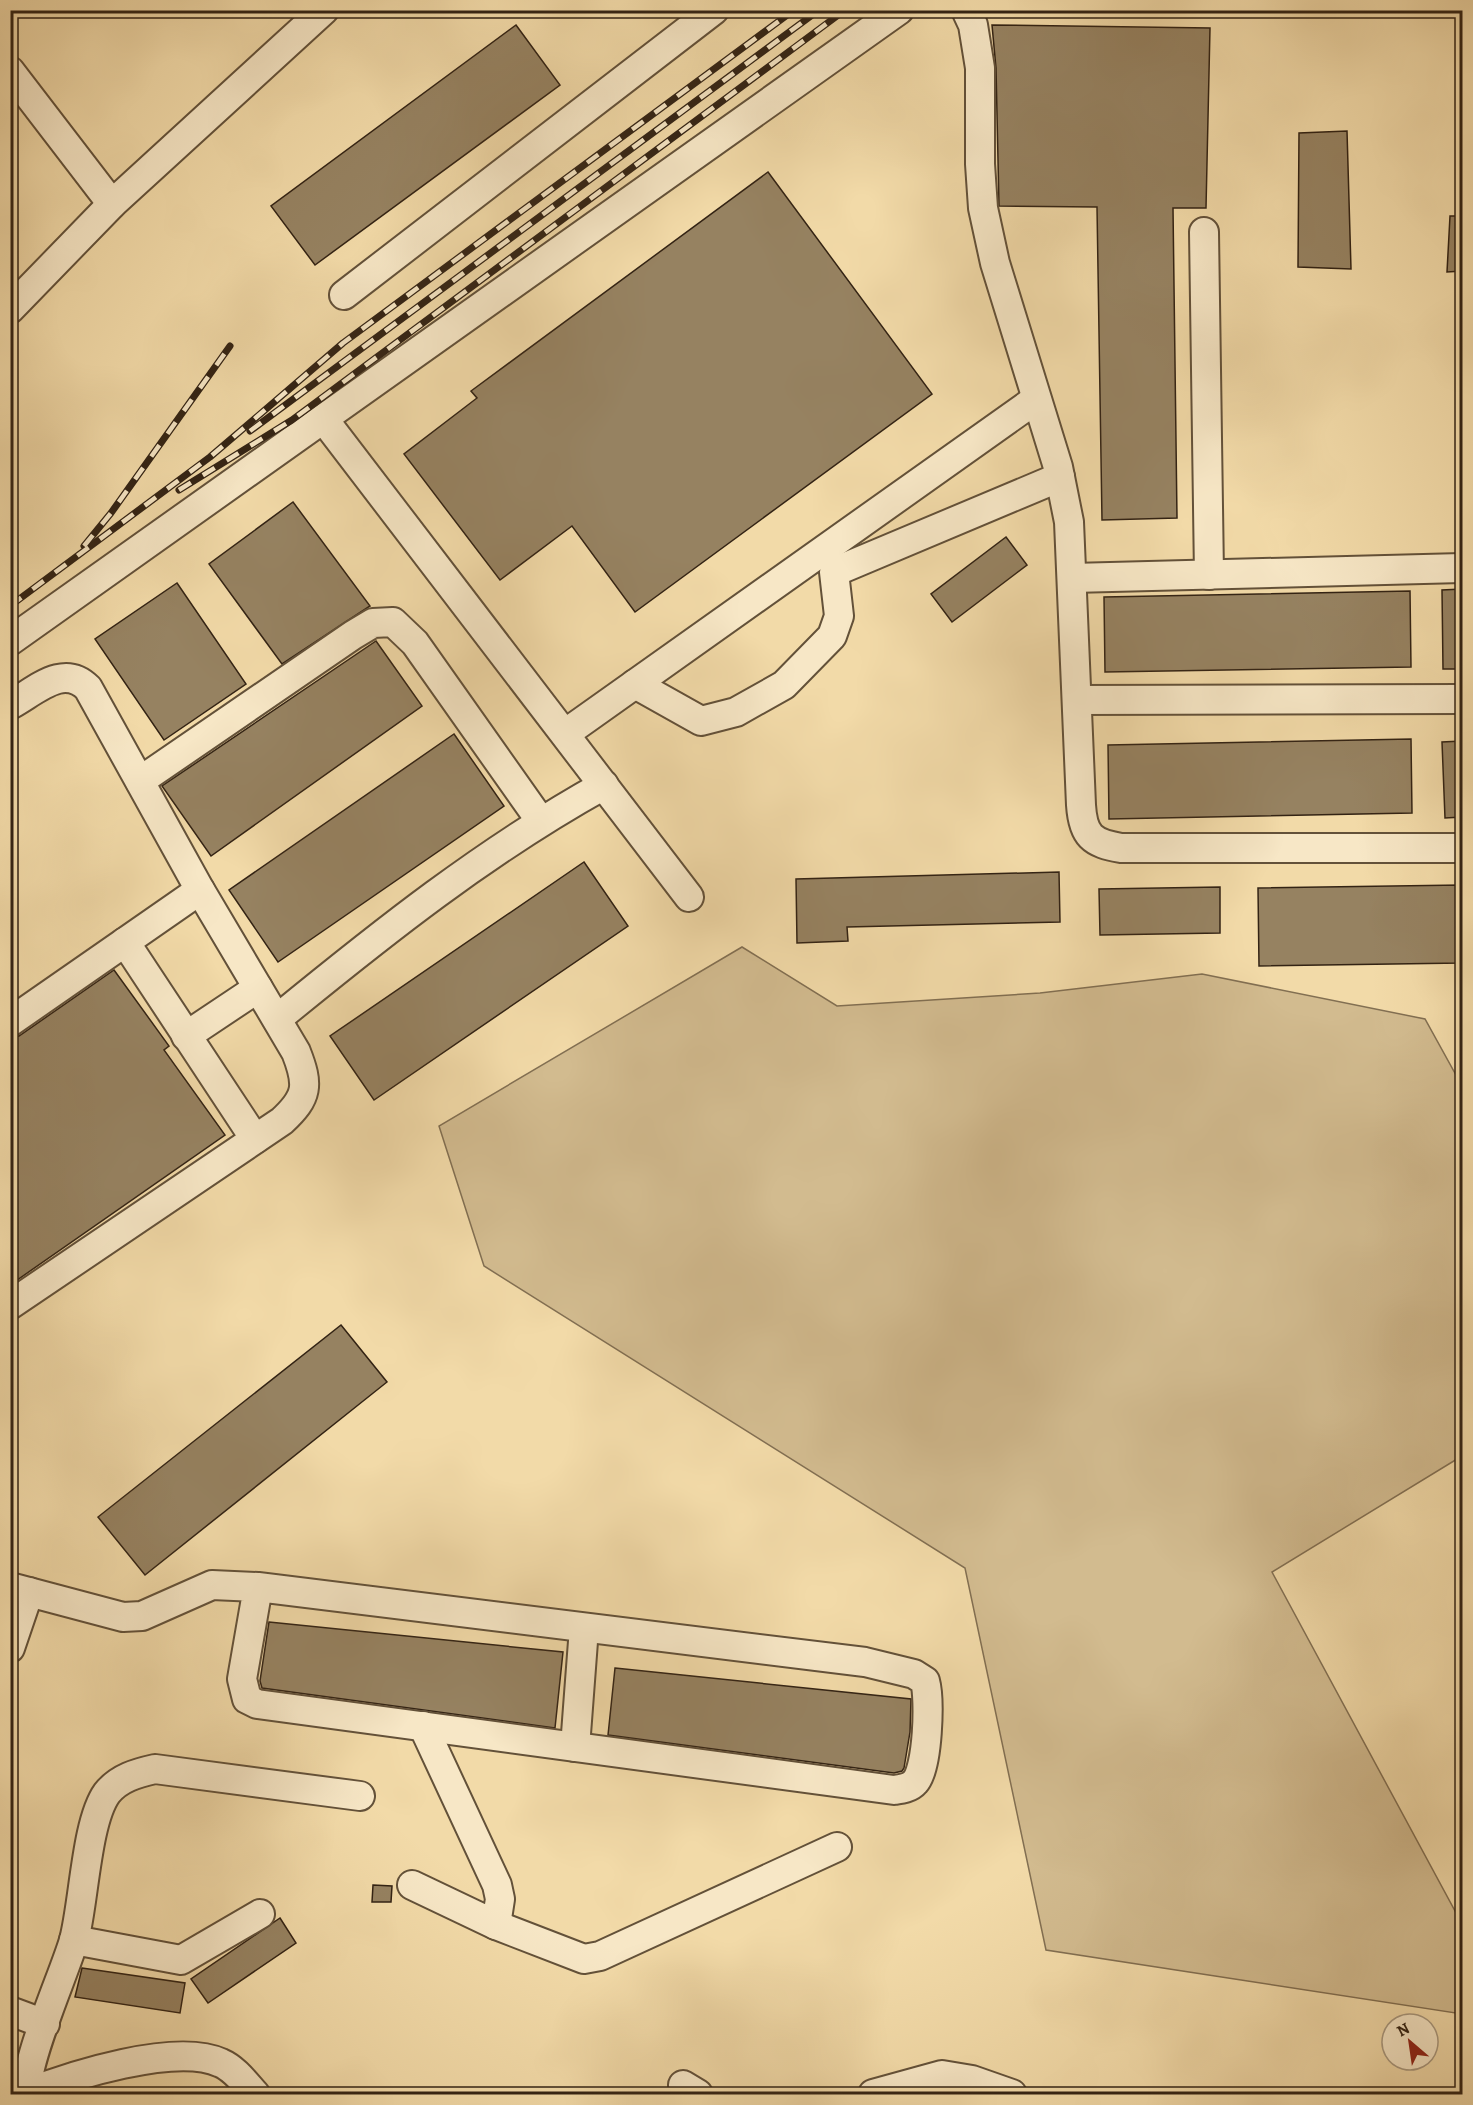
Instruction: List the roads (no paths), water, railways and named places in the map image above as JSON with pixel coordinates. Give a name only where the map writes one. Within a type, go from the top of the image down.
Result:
[{"type":"lane","points":[[10,309],[112,204],[324,10]]},
{"type":"lane","points":[[344,295],[714,10]]},
{"type":"lane","points":[[10,641],[325,421],[899,10]]},
{"type":"lane","points":[[966,10],[972,25],[980,68],[980,164],[983,208],[995,263],[1060,477],[1069,522],[1083,824],[1089,835],[1102,845],[1121,848],[1462,848]]},
{"type":"lane","points":[[10,71],[112,204]]},
{"type":"lane","points":[[1204,232],[1209,575]]},
{"type":"lane","points":[[566,733],[1035,400]]},
{"type":"lane","points":[[325,421],[566,733],[689,897]]},
{"type":"lane","points":[[635,684],[701,721],[736,712],[783,685],[832,636],[839,616],[834,572],[1060,477]]},
{"type":"lane","points":[[1072,578],[1462,568]]},
{"type":"lane","points":[[140,781],[353,634],[373,623],[393,622],[416,643],[540,820]]},
{"type":"lane","points":[[10,705],[57,679],[69,676],[79,679],[88,688],[200,890],[296,1052],[303,1071],[305,1087],[299,1105],[282,1121],[10,1305]]},
{"type":"lane","points":[[1077,700],[1462,699]]},
{"type":"lane","points":[[277,1019],[392,925],[540,820],[604,785]]},
{"type":"lane","points":[[10,1022],[200,890]]},
{"type":"lane","points":[[125,942],[255,1139]]},
{"type":"lane","points":[[186,1036],[258,988]]},
{"type":"lane","points":[[10,1648],[20,1589],[123,1617],[142,1616],[212,1585],[258,1587],[865,1662],[914,1674],[925,1681],[928,1706],[921,1771],[915,1783],[894,1790],[257,1704],[248,1699],[242,1679],[258,1587]]},
{"type":"lane","points":[[575,1747],[584,1628]]},
{"type":"lane","points":[[423,1726],[497,1885],[500,1899],[496,1925]]},
{"type":"lane","points":[[255,2094],[220,2062],[189,2056],[150,2059],[68,2077],[27,2094],[27,2081],[74,1940],[100,1807],[108,1793],[128,1777],[155,1769],[360,1796]]},
{"type":"lane","points":[[412,1885],[496,1925],[584,1959],[600,1956],[837,1847]]},
{"type":"lane","points":[[74,1940],[181,1960],[260,1914]]},
{"type":"lane","points":[[10,2011],[45,2024]]},
{"type":"lane","points":[[873,2094],[942,2075],[972,2080],[1012,2094]]},
{"type":"railway","points":[[10,606],[210,457],[343,343],[794,10]]},
{"type":"railway","points":[[250,431],[819,10]]},
{"type":"railway","points":[[179,490],[292,420],[845,10]]},
{"type":"railway","points":[[84,546],[111,513],[230,346]]}]
